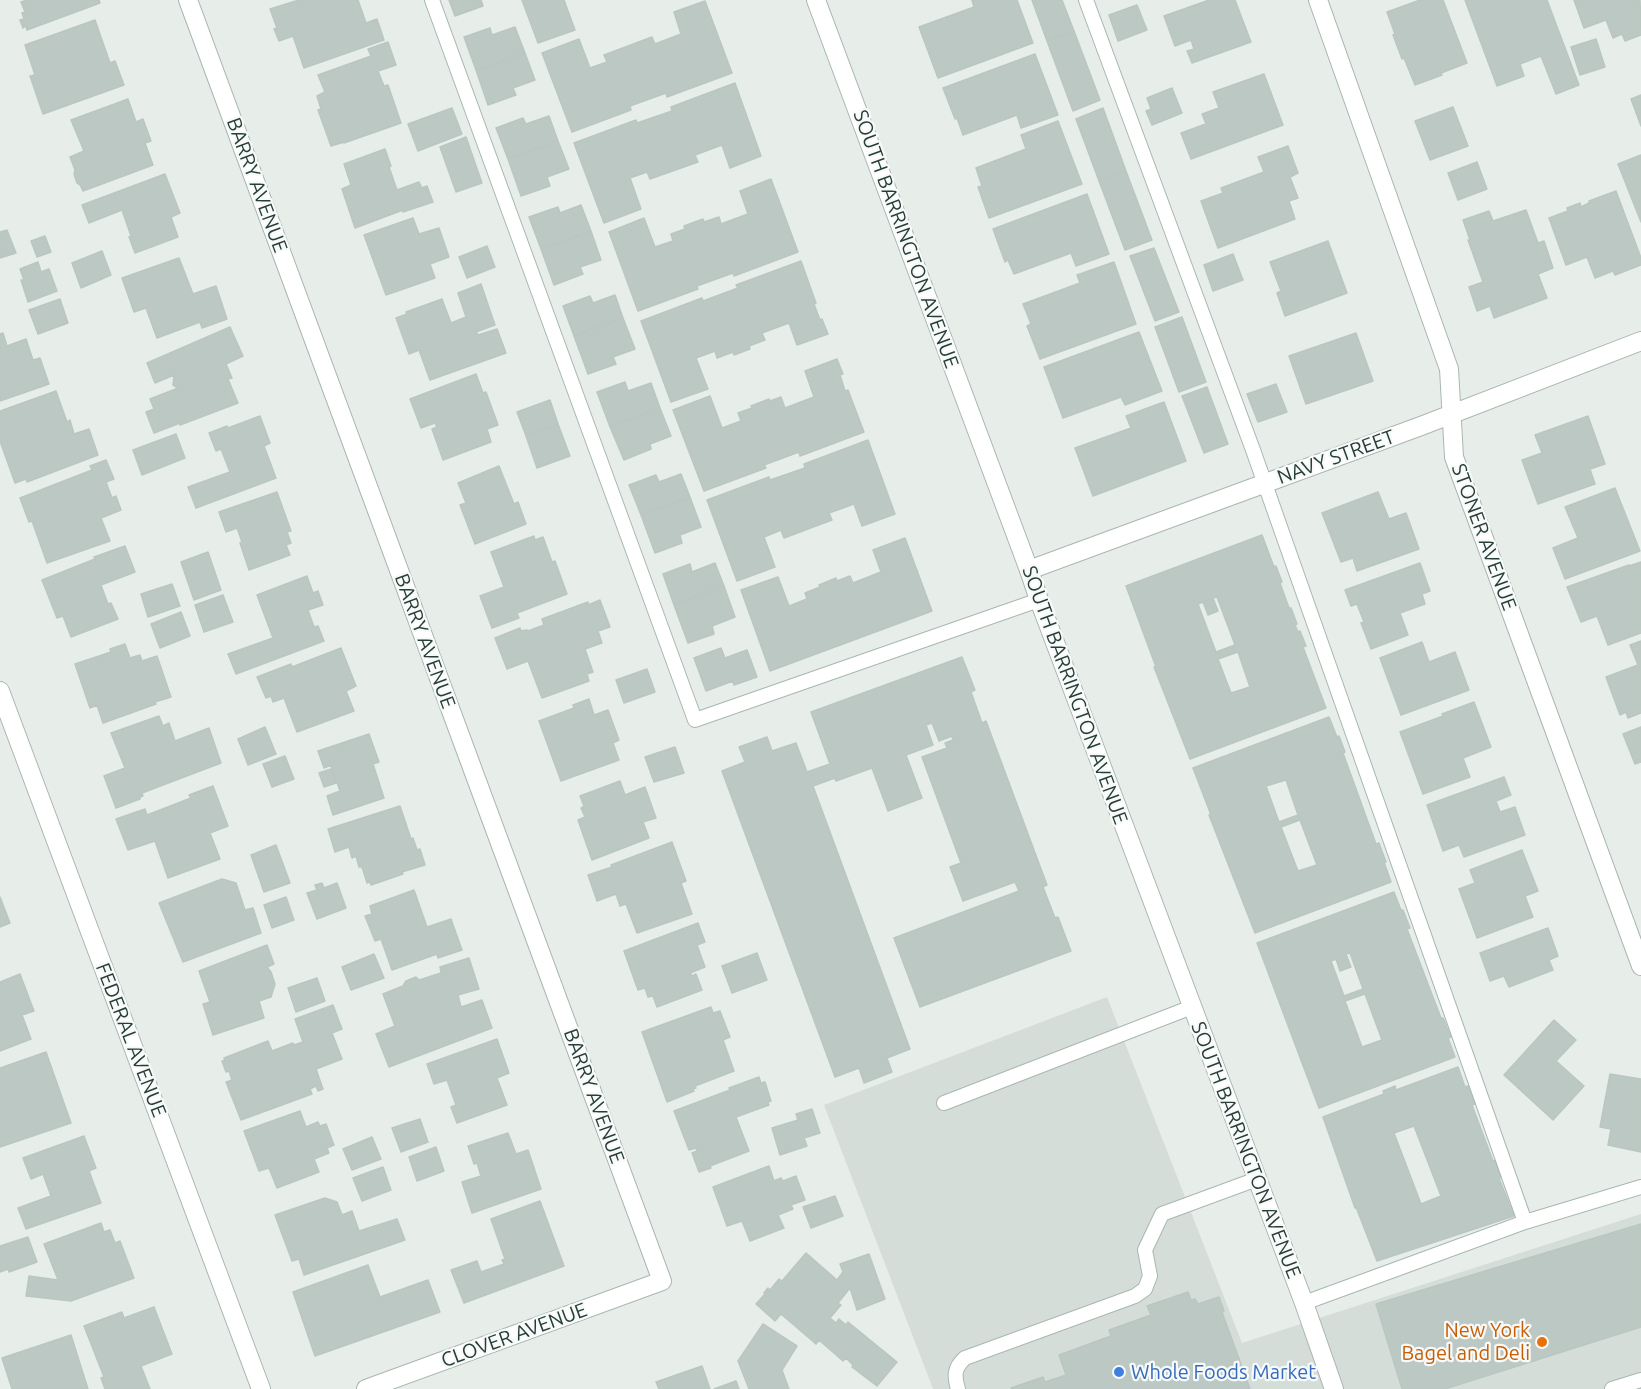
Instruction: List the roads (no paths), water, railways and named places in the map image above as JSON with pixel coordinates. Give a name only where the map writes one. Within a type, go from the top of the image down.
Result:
[{"type":"street","name":"BARRY AVENUE","points":[[188,0],[662,1281]]},
{"type":"street","name":"SOUTH BARRINGTON AVENUE","points":[[816,0],[1304,1303],[1334,1389]]},
{"type":"street","name":"STONER AVENUE","points":[[1318,0],[1449,369],[1454,457],[1641,966]]},
{"type":"street","name":"NAVY STREET","points":[[1029,570],[1641,341]]},
{"type":"street","name":"FEDERAL AVENUE","points":[[0,691],[261,1389]]},
{"type":"street","name":"CLOVER AVENUE","points":[[366,1389],[662,1281]]},
{"type":"lane","points":[[432,0],[695,720],[1039,600]]},
{"type":"lane","points":[[1086,0],[1264,483],[1525,1222]]},
{"type":"lane","points":[[944,1103],[1192,1007]]},
{"type":"lane","points":[[958,1389],[955,1377],[956,1368],[965,1358],[1135,1296],[1145,1288],[1150,1276],[1145,1250],[1162,1214],[1257,1179]]},
{"type":"lane","points":[[1304,1303],[1525,1222],[1641,1187]]},
{"type":"lane","points":[[1612,1389],[1641,1380]]},
{"type":"place","name":"New York Bagel and Deli","points":[[1542,1342]]},
{"type":"place","name":"Whole Foods Market","points":[[1119,1372]]}]
